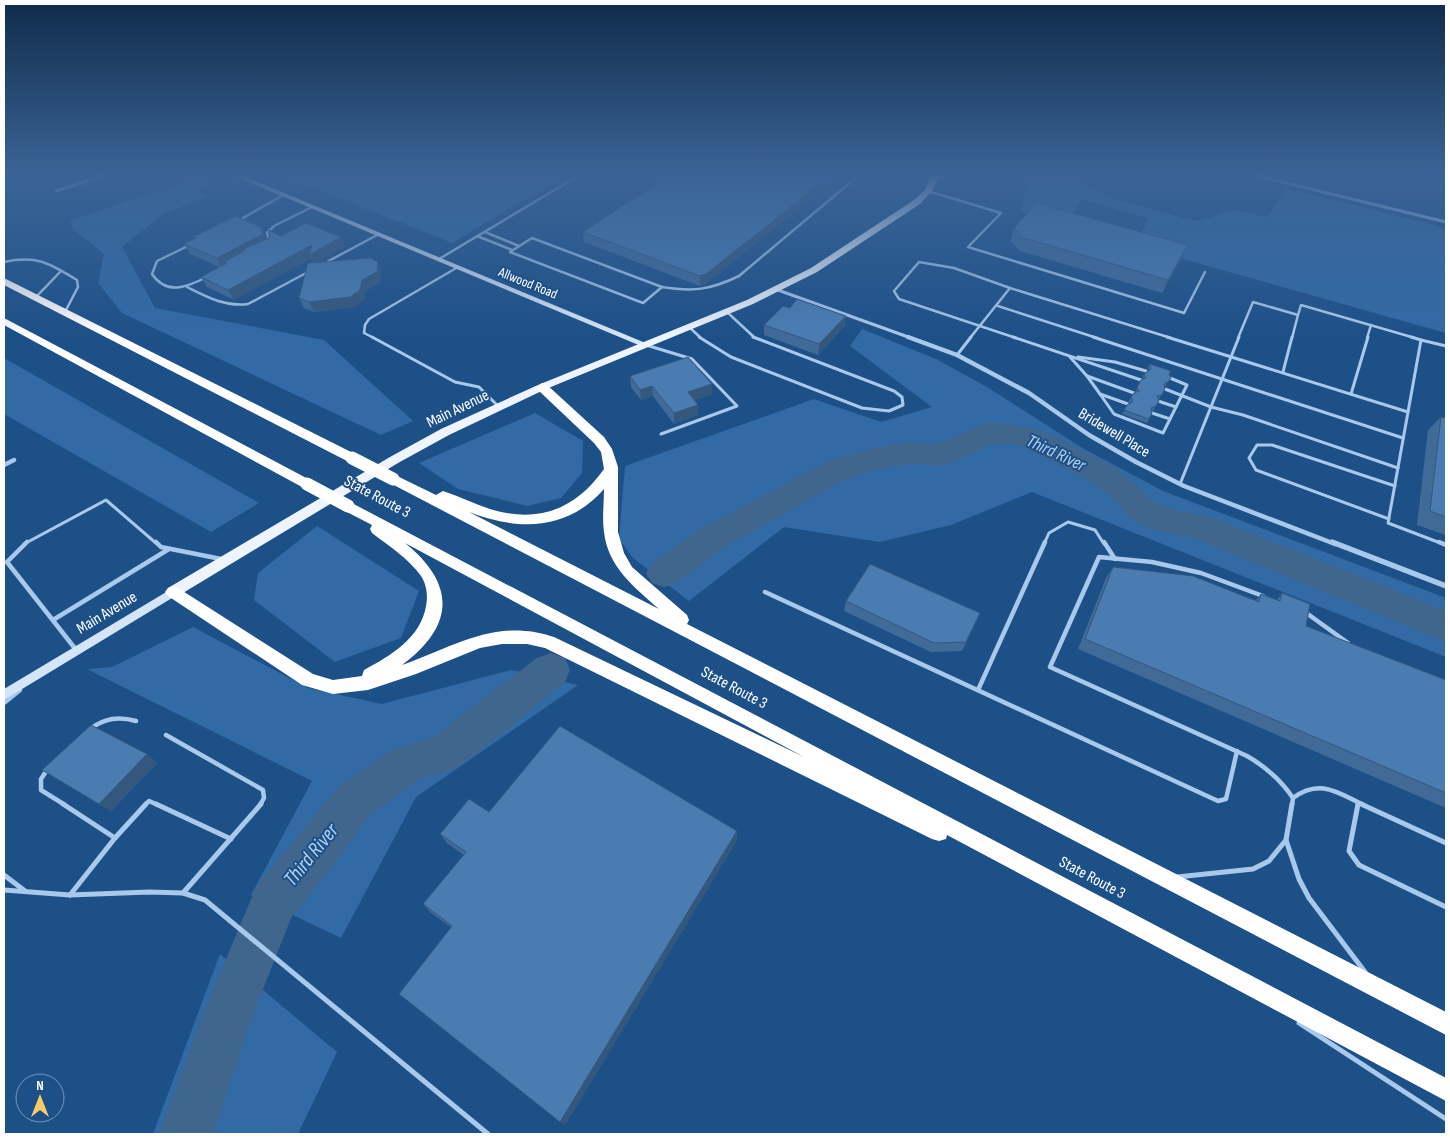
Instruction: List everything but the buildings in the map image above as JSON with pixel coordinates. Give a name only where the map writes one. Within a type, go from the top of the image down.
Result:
[{"type":"highway","name":"State Route 3","points":[[4,280],[702,638],[1446,1024]]},
{"type":"highway","name":"State Route 3","points":[[4,321],[1446,1090]]},
{"type":"highway","points":[[542,387],[599,440],[608,452],[611,468],[611,532],[617,554],[627,571],[702,638]]},
{"type":"highway","points":[[392,479],[507,518],[530,521],[555,516],[578,506],[594,494],[611,468]]},
{"type":"highway","points":[[333,687],[361,679],[386,667],[412,647],[428,628],[435,610],[435,592],[427,573],[401,548],[348,506]]},
{"type":"highway","points":[[172,592],[308,680],[333,687],[368,683],[410,669],[478,642],[502,637],[527,637],[548,642],[1214,966]]},
{"type":"main road","name":"Allwood Road","points":[[367,229],[644,344]]},
{"type":"main road","name":"Main Avenue","points":[[4,695],[172,592],[394,460],[542,387],[644,344],[727,312],[814,270],[877,229]]},
{"type":"street","name":"Bridewell Place","points":[[775,289],[957,355],[1008,381],[1089,435],[1180,484],[1446,586]]},
{"type":"street","points":[[4,465],[14,460]]},
{"type":"lane","points":[[271,229],[267,233],[272,245]]},
{"type":"lane","points":[[439,259],[490,229]]},
{"type":"lane","points":[[512,250],[532,238],[662,287],[687,290],[720,285],[739,276],[795,229]]},
{"type":"lane","points":[[985,229],[968,247],[1184,313],[1205,272]]},
{"type":"lane","points":[[485,232],[519,246]]},
{"type":"lane","points":[[323,264],[379,234]]},
{"type":"lane","points":[[477,236],[512,250]]},
{"type":"lane","points":[[194,244],[157,261],[152,274],[155,279],[167,287],[179,289],[213,274]]},
{"type":"lane","points":[[512,250],[510,252],[643,304],[662,287]]},
{"type":"lane","points":[[4,262],[23,258],[39,259],[77,280],[78,287],[65,312]]},
{"type":"lane","points":[[1141,380],[899,299],[894,291],[919,262],[932,263],[986,278],[1010,288],[1408,412]]},
{"type":"lane","points":[[458,267],[369,319],[365,325],[364,333],[456,382],[479,387],[499,407]]},
{"type":"lane","points":[[187,287],[223,304],[240,306],[248,304],[314,269]]},
{"type":"lane","points":[[36,297],[61,272]]},
{"type":"lane","points":[[957,355],[998,306],[1010,288]]},
{"type":"lane","points":[[1180,484],[1254,302],[1298,315]]},
{"type":"lane","points":[[998,306],[1403,438]]},
{"type":"lane","points":[[1283,372],[1301,306],[1446,346]]},
{"type":"lane","points":[[688,327],[700,338],[731,356],[862,408],[882,411],[899,408],[903,405],[902,397],[894,391],[756,339],[727,312]]},
{"type":"lane","points":[[1351,394],[1371,326]]},
{"type":"lane","points":[[1421,340],[1388,523],[1446,545]]},
{"type":"lane","points":[[644,344],[692,360],[737,406],[661,434]]},
{"type":"lane","points":[[1068,355],[1115,362],[1146,371]]},
{"type":"lane","points":[[1068,355],[1087,376],[1114,414],[1162,432],[1187,385],[1170,378]]},
{"type":"lane","points":[[1087,376],[1134,393]]},
{"type":"lane","points":[[1165,389],[1211,407],[1242,415],[1398,468]]},
{"type":"lane","points":[[1100,394],[1128,404]]},
{"type":"lane","points":[[1158,401],[1176,407]]},
{"type":"lane","points":[[1152,413],[1170,419]]},
{"type":"lane","points":[[1389,518],[1256,470],[1249,458],[1257,445],[1272,445],[1395,486]]},
{"type":"lane","points":[[77,650],[6,562],[24,544],[106,500],[161,547],[227,560]]},
{"type":"lane","points":[[978,690],[1049,533],[1068,522],[1095,530],[1115,559]]},
{"type":"lane","points":[[53,620],[169,548]]},
{"type":"lane","points":[[1270,598],[1201,573],[1152,562],[1099,557],[1050,666],[1237,751],[1270,770],[1285,785],[1293,798],[1286,840],[1299,879],[1309,898],[1376,988]]},
{"type":"lane","points":[[765,592],[1218,801],[1226,799],[1237,751]]},
{"type":"lane","points":[[1297,609],[1306,612],[1352,647]]},
{"type":"lane","points":[[4,703],[46,669]]},
{"type":"lane","points":[[88,732],[95,725],[112,717],[125,717],[136,721]]},
{"type":"lane","points":[[166,735],[264,790],[264,798],[259,808],[183,892]]},
{"type":"lane","points":[[54,763],[41,779],[41,790],[115,838]]},
{"type":"lane","points":[[1293,798],[1305,789],[1314,786],[1328,789],[1446,843]]},
{"type":"lane","points":[[70,895],[115,838],[149,801],[231,839]]},
{"type":"lane","points":[[1358,803],[1349,851],[1359,865],[1446,907]]},
{"type":"lane","points":[[1163,878],[1253,869],[1269,861],[1286,840]]},
{"type":"lane","points":[[4,875],[26,892]]},
{"type":"lane","points":[[4,890],[70,895],[183,892],[205,900],[488,1134]]},
{"type":"lane","points":[[1214,966],[1280,1010]]},
{"type":"lane","points":[[1297,1021],[1446,1120]]},
{"type":"shaded area","points":[[73,229],[144,229],[122,247],[155,308],[324,340],[413,421],[381,435],[122,313],[98,283],[104,254]]},
{"type":"shaded area","points":[[417,229],[475,229],[452,243]]},
{"type":"shaded area","points":[[1144,229],[1446,229],[1446,333],[1137,246]]},
{"type":"shaded area","points":[[862,329],[936,359],[987,387],[1084,449],[1163,491],[1446,598],[1446,657],[1032,492],[951,525],[880,542],[784,527],[689,601],[633,558],[619,539],[625,466],[814,399],[881,422],[932,407],[850,346]]},
{"type":"shaded area","points":[[4,358],[259,503],[211,532],[4,414]]},
{"type":"shaded area","points":[[535,413],[583,441],[582,473],[561,498],[527,506],[458,489],[419,463]]},
{"type":"shaded area","points":[[317,526],[419,591],[401,638],[335,662],[254,600],[258,573]]},
{"type":"shaded area","points":[[193,627],[308,688],[382,704],[511,670],[578,685],[416,797],[341,938],[251,895],[312,781],[87,669],[112,667]]},
{"type":"shaded area","points":[[220,954],[337,1052],[298,1134],[153,1134]]},
{"type":"waterway","name":"Third River","points":[[664,573],[711,539],[835,471],[870,460],[897,455],[913,453],[941,455],[989,432],[1029,437],[1100,473],[1125,492],[1141,509],[1161,520],[1196,525],[1446,627]]},
{"type":"waterway","name":"Third River","points":[[186,1134],[231,1007],[274,902],[354,801],[406,764],[442,754],[464,739],[551,670]]}]
